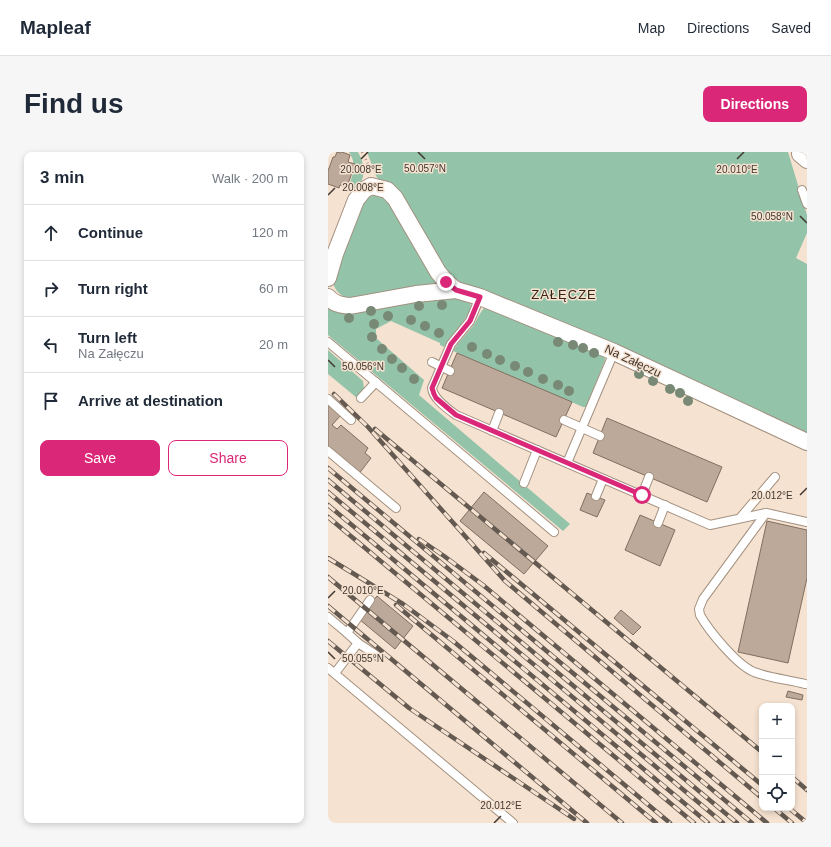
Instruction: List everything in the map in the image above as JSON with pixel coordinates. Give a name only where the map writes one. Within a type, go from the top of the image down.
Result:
[{"type":"street","points":[[328,278],[335,254],[356,200],[364,190],[371,186]]},
{"type":"street","name":"Na Załęczu","points":[[371,186],[387,190],[395,198],[438,272],[446,282],[456,290]]},
{"type":"street","name":"Na Załęczu","points":[[328,297],[334,303],[342,306],[350,306],[416,294],[456,290],[480,297],[614,352],[807,442]]},
{"type":"lane","points":[[802,190],[807,204]]},
{"type":"lane","points":[[480,297],[472,317],[451,344],[432,388],[436,398],[456,415],[710,525],[766,512],[807,522]]},
{"type":"lane","points":[[328,342],[554,532]]},
{"type":"lane","points":[[567,463],[614,352]]},
{"type":"lane","points":[[432,362],[450,371]]},
{"type":"lane","points":[[361,398],[376,382]]},
{"type":"lane","points":[[328,399],[351,420]]},
{"type":"lane","points":[[492,431],[500,413]]},
{"type":"lane","points":[[564,420],[600,436]]},
{"type":"lane","points":[[524,483],[537,450]]},
{"type":"lane","points":[[328,451],[396,508]]},
{"type":"lane","points":[[740,518],[775,476]]},
{"type":"lane","points":[[642,495],[649,477]]},
{"type":"lane","points":[[596,496],[603,479]]},
{"type":"lane","points":[[658,523],[665,505]]},
{"type":"lane","points":[[766,512],[703,599],[699,610],[700,615],[730,653],[747,668],[758,673],[806,681]]},
{"type":"lane","points":[[346,633],[370,600]]},
{"type":"lane","points":[[328,617],[358,643],[379,658]]},
{"type":"lane","points":[[335,674],[358,643]]},
{"type":"lane","points":[[328,668],[513,823]]},
{"type":"path","points":[[362,152],[369,166],[371,186]]},
{"type":"green space","points":[[349,152],[358,152],[361,157],[364,172],[361,182],[355,191],[351,191],[349,188],[354,166]]},
{"type":"green space","points":[[367,152],[788,152],[807,215],[807,233],[796,258],[807,264],[807,436],[463,284],[446,271],[376,176]]},
{"type":"green space","points":[[376,194],[389,201],[443,283],[353,300],[338,292],[333,283],[357,212],[367,198]]},
{"type":"green space","points":[[461,298],[470,302],[471,307],[466,318],[444,347],[440,345],[440,343],[391,321],[376,329],[376,338],[424,380],[419,395],[570,524],[563,531],[328,335],[328,306],[421,299]]},
{"type":"green space","points":[[485,307],[604,355],[605,360],[586,407],[453,351],[475,323]]},
{"type":"green space","points":[[328,350],[363,381],[364,389],[357,398],[328,374]]},
{"type":"building","points":[[337,152],[350,155],[348,162],[355,164],[347,187],[340,185],[339,188],[328,184],[328,171],[333,157],[335,157]]},
{"type":"building","points":[[457,353],[572,402],[556,437],[442,388]]},
{"type":"building","points":[[328,405],[341,415],[332,425],[337,429],[341,425],[368,448],[365,453],[371,458],[358,475],[328,450]]},
{"type":"building","points":[[607,418],[722,467],[707,502],[593,453]]},
{"type":"building","points":[[484,492],[548,546],[524,574],[460,521]]},
{"type":"building","points":[[587,493],[605,500],[597,517],[580,510]]},
{"type":"building","points":[[640,515],[675,530],[660,566],[625,550]]},
{"type":"building","points":[[767,521],[807,530],[807,578],[788,663],[738,652]]},
{"type":"building","points":[[377,596],[413,626],[395,649],[359,619]]},
{"type":"building","points":[[621,610],[641,627],[633,635],[614,618]]},
{"type":"building","points":[[788,691],[803,695],[802,700],[786,697]]},
{"type":"railway","points":[[334,394],[368,427],[505,581],[759,795]]},
{"type":"railway","points":[[375,429],[759,749]]},
{"type":"railway","points":[[328,468],[752,823]]},
{"type":"railway","points":[[328,480],[737,823]]},
{"type":"railway","points":[[328,492],[723,823]]},
{"type":"railway","points":[[328,505],[708,823]]},
{"type":"railway","points":[[328,517],[694,823]]},
{"type":"railway","points":[[419,539],[483,585],[767,823]]},
{"type":"railway","points":[[484,553],[759,782]]},
{"type":"railway","points":[[328,558],[403,604],[453,641],[670,823]]},
{"type":"railway","points":[[328,577],[622,823]]},
{"type":"railway","points":[[396,605],[656,823]]},
{"type":"railway","points":[[328,606],[587,823]]},
{"type":"railway","points":[[328,641],[409,708],[574,819]]},
{"type":"railway","points":[[795,780],[807,790]]},
{"type":"railway","points":[[778,811],[792,823]]},
{"type":"railway","points":[[793,811],[807,823]]},
{"type":"district","name":"ZAŁĘCZE","points":[[564,294]]},
{"type":"route","points":[[446,282],[456,290],[480,297],[470,321],[451,344],[433,384],[432,391],[436,398],[456,415],[642,495]]}]
